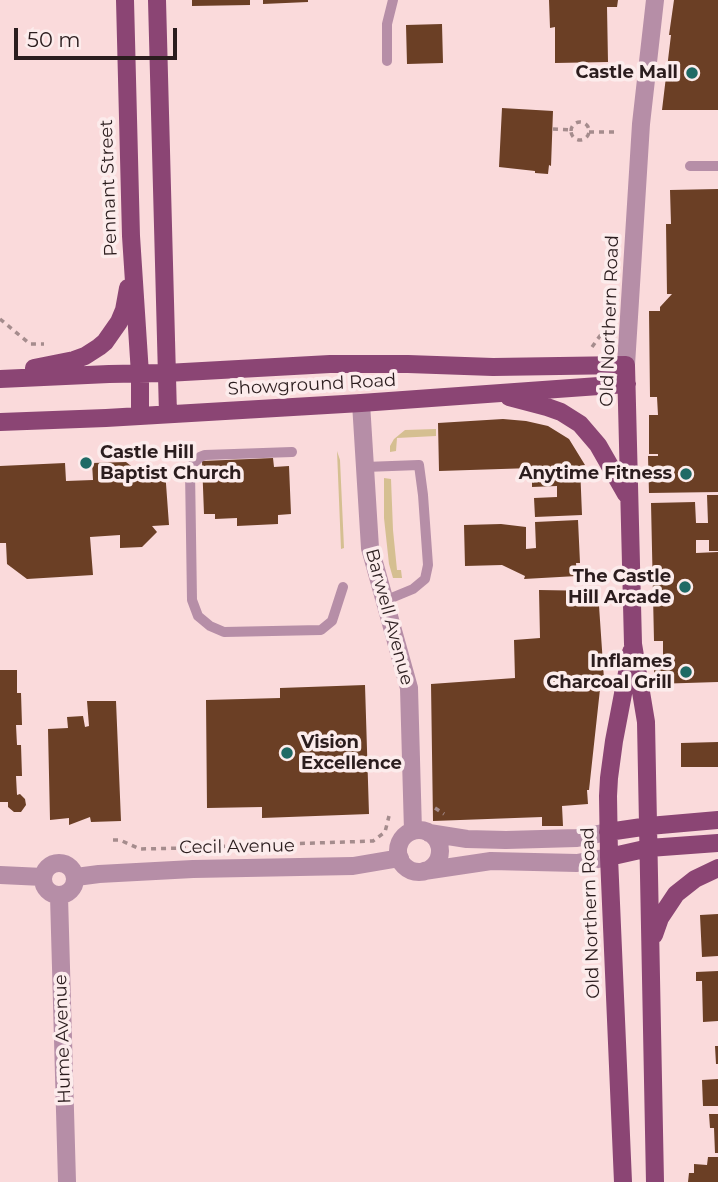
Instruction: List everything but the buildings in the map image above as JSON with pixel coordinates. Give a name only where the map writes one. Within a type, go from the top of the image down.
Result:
[{"type":"main road","name":"Pennant Street","points":[[125,0],[131,236],[140,416]]},
{"type":"main road","points":[[157,0],[168,414]]},
{"type":"main road","points":[[0,377],[74,360],[93,352],[105,342],[124,310],[130,272],[131,236]]},
{"type":"main road","name":"Showground Road","points":[[0,377],[166,373],[330,364],[626,365]]},
{"type":"main road","name":"Old Northern Road","points":[[626,365],[633,644],[646,722],[655,1182]]},
{"type":"main road","name":"Showground Road","points":[[0,422],[361,403],[627,384]]},
{"type":"main road","points":[[495,393],[547,407],[580,424],[598,445],[629,499]]},
{"type":"main road","name":"Old Northern Road","points":[[623,1182],[608,832],[610,770],[633,644]]},
{"type":"main road","points":[[608,832],[718,820]]},
{"type":"main road","points":[[609,857],[649,848],[718,843]]},
{"type":"main road","points":[[651,956],[660,918],[670,901],[695,879],[718,868]]},
{"type":"street","name":"Old Northern Road","points":[[626,365],[640,138],[655,0]]},
{"type":"street","name":"Barwell Avenue","points":[[361,403],[370,548],[409,688],[421,832]]},
{"type":"street","points":[[421,832],[439,843],[440,850],[435,864],[424,871]]},
{"type":"street","points":[[608,832],[577,838],[506,840],[467,839],[421,832],[402,839],[398,851],[407,867],[418,872],[491,861],[577,863],[609,857]]},
{"type":"street","name":"Cecil Avenue","points":[[76,877],[193,869],[353,866],[400,858]]},
{"type":"street","points":[[57,863],[71,868],[76,877],[71,891],[58,896],[45,888],[43,877],[48,868],[57,863]]},
{"type":"street","points":[[0,875],[43,877]]},
{"type":"street","name":"Hume Avenue","points":[[58,896],[67,1182]]},
{"type":"lane","points":[[387,61],[387,24],[393,0]]},
{"type":"lane","points":[[690,166],[718,166]]},
{"type":"lane","points":[[292,452],[205,455],[193,464],[190,471],[192,600],[198,616],[210,626],[224,632],[321,630],[332,621],[343,587]]},
{"type":"lane","points":[[365,467],[419,465],[422,485],[428,565],[425,579],[413,589],[384,601]]},
{"type":"path","points":[[581,122],[588,126],[589,132],[586,137],[578,139],[571,130],[576,123],[581,122]]},
{"type":"path","points":[[553,129],[571,130]]},
{"type":"path","points":[[589,132],[615,132]]},
{"type":"path","points":[[0,319],[30,344]]},
{"type":"path","points":[[113,840],[120,840],[140,849],[373,841],[385,832],[389,816]]},
{"type":"shaded area","points":[[436,429],[436,436],[397,438],[396,451],[390,452],[394,439],[405,430]]},
{"type":"shaded area","points":[[337,451],[340,460],[344,548],[341,549]]},
{"type":"shaded area","points":[[384,478],[391,479],[397,570],[401,570],[402,578],[393,578],[389,564],[384,518]]},
{"type":"place","name":"Castle Mall","points":[[692,73]]},
{"type":"place","name":"Castle Hill Baptist Church","points":[[86,463]]},
{"type":"place","name":"Anytime Fitness","points":[[686,474]]},
{"type":"place","name":"The Castle Hill Arcade","points":[[685,587]]},
{"type":"place","name":"Inflames Charcoal Grill","points":[[686,672]]},
{"type":"place","name":"Vision Excellence","points":[[287,753]]}]
